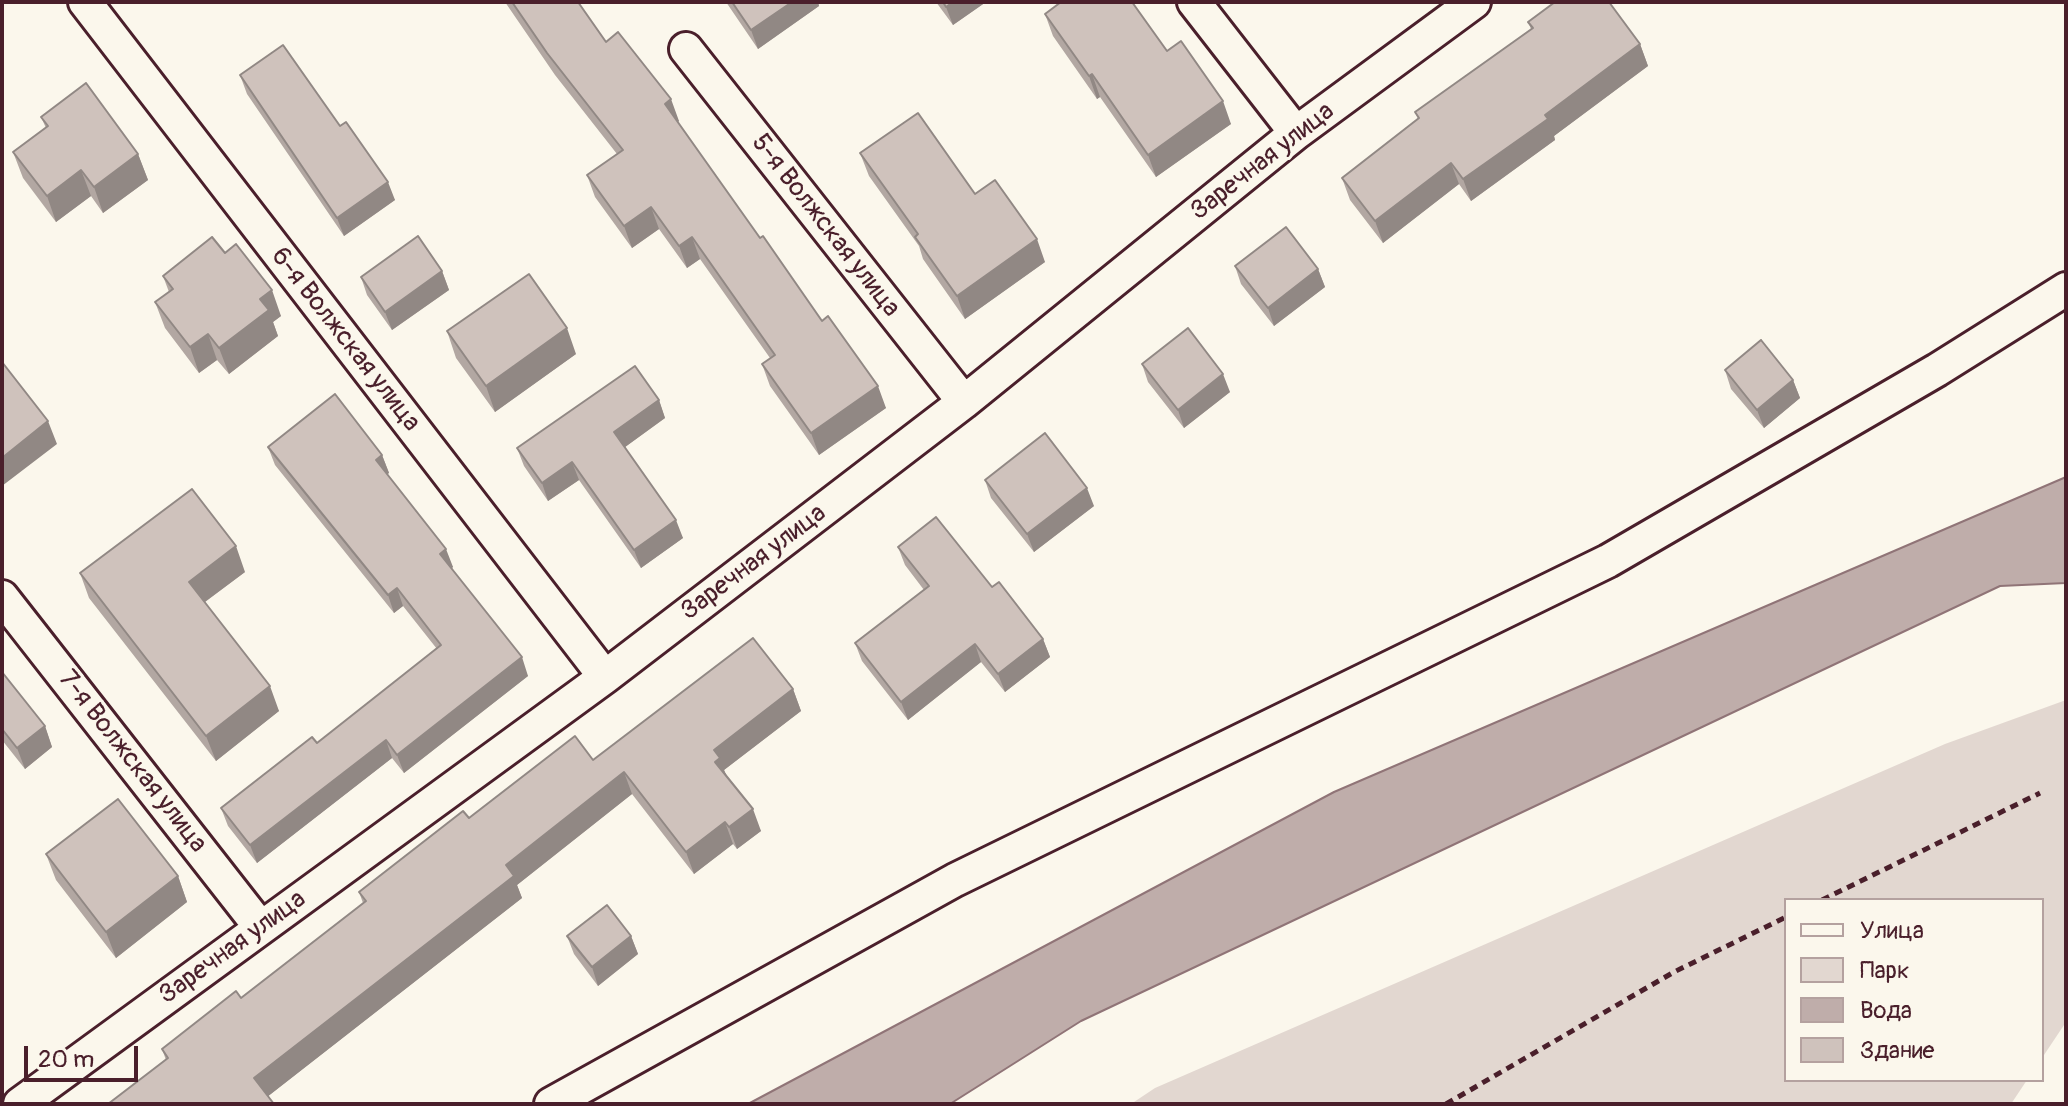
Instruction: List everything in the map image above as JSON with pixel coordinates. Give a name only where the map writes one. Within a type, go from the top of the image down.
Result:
[{"type":"street","name":"6-я Волжская улица","points":[[85,2],[605,677]]},
{"type":"street","points":[[1194,2],[1296,133]]},
{"type":"street","name":"Заречная улица","points":[[20,1104],[605,677],[964,402],[1296,133],[1474,2]]},
{"type":"street","name":"5-я Волжская улица","points":[[686,49],[964,402]]},
{"type":"street","points":[[551,1104],[955,880],[1608,561],[1937,370],[2066,289]]},
{"type":"street","name":"7-я Волжская улица","points":[[2,597],[261,928]]},
{"type":"path","points":[[1826,898],[2040,793]]},
{"type":"path","points":[[1446,1104],[1674,972],[1784,918]]},
{"type":"green space","points":[[2066,700],[2066,1022],[2044,1055],[2044,898],[1784,898],[1784,1082],[2026,1082],[2011,1104],[1131,1104],[1155,1088],[1945,744]]},
{"type":"water","points":[[2066,477],[2066,583],[2000,586],[1081,1021],[950,1104],[748,1104],[1334,792]]},
{"type":"building","points":[[512,2],[578,2],[606,42],[618,32],[671,99],[665,104],[760,238],[763,236],[822,321],[828,316],[878,386],[811,433],[762,364],[775,355],[692,237],[679,246],[651,207],[624,226],[587,175],[623,150],[547,53]]},
{"type":"building","points":[[732,2],[792,2],[751,30]]},
{"type":"building","points":[[1061,2],[1132,2],[1167,51],[1181,41],[1223,101],[1148,155],[1092,74],[1089,76],[1045,14]]},
{"type":"building","points":[[1555,2],[1609,2],[1640,44],[1545,115],[1548,119],[1463,179],[1451,163],[1375,221],[1342,178],[1419,118],[1415,112],[1533,28],[1528,22]]},
{"type":"building","points":[[283,45],[340,126],[346,122],[388,182],[337,218],[240,75]]},
{"type":"building","points":[[86,83],[138,154],[94,187],[81,170],[47,196],[13,152],[48,126],[41,117]]},
{"type":"building","points":[[918,113],[975,194],[995,180],[1037,239],[957,296],[915,237],[918,234],[860,153]]},
{"type":"building","points":[[1286,227],[1318,269],[1268,308],[1235,266]]},
{"type":"building","points":[[418,236],[442,271],[385,312],[361,277]]},
{"type":"building","points":[[212,237],[225,253],[236,244],[272,290],[260,299],[269,310],[219,348],[208,334],[190,347],[155,302],[173,289],[163,276]]},
{"type":"building","points":[[529,274],[567,328],[486,386],[447,331]]},
{"type":"building","points":[[1188,328],[1223,374],[1178,410],[1142,364]]},
{"type":"building","points":[[1761,340],[1793,380],[1757,410],[1725,370]]},
{"type":"building","points":[[2,362],[48,421],[2,458]]},
{"type":"building","points":[[635,366],[659,400],[614,432],[676,520],[634,550],[572,462],[542,483],[517,448]]},
{"type":"building","points":[[335,394],[382,455],[376,460],[446,549],[440,554],[522,657],[397,755],[386,740],[250,845],[221,808],[312,737],[317,743],[441,645],[397,588],[388,595],[268,447]]},
{"type":"building","points":[[1045,433],[1087,488],[1027,534],[985,480]]},
{"type":"building","points":[[192,489],[236,546],[189,582],[270,686],[206,736],[80,573]]},
{"type":"building","points":[[936,517],[992,587],[999,582],[1043,639],[998,674],[975,644],[901,702],[855,643],[929,586],[898,547]]},
{"type":"building","points":[[753,638],[793,689],[714,750],[720,758],[715,762],[753,809],[729,827],[725,822],[686,852],[624,772],[506,865],[514,876],[254,1078],[274,1104],[108,1104],[168,1058],[162,1049],[236,991],[241,998],[366,901],[359,892],[463,811],[469,818],[575,736],[593,760]]},
{"type":"building","points":[[2,672],[45,726],[17,748],[2,729]]},
{"type":"building","points":[[118,799],[178,876],[106,932],[46,854]]},
{"type":"building","points":[[607,905],[631,936],[592,967],[567,936]]}]
